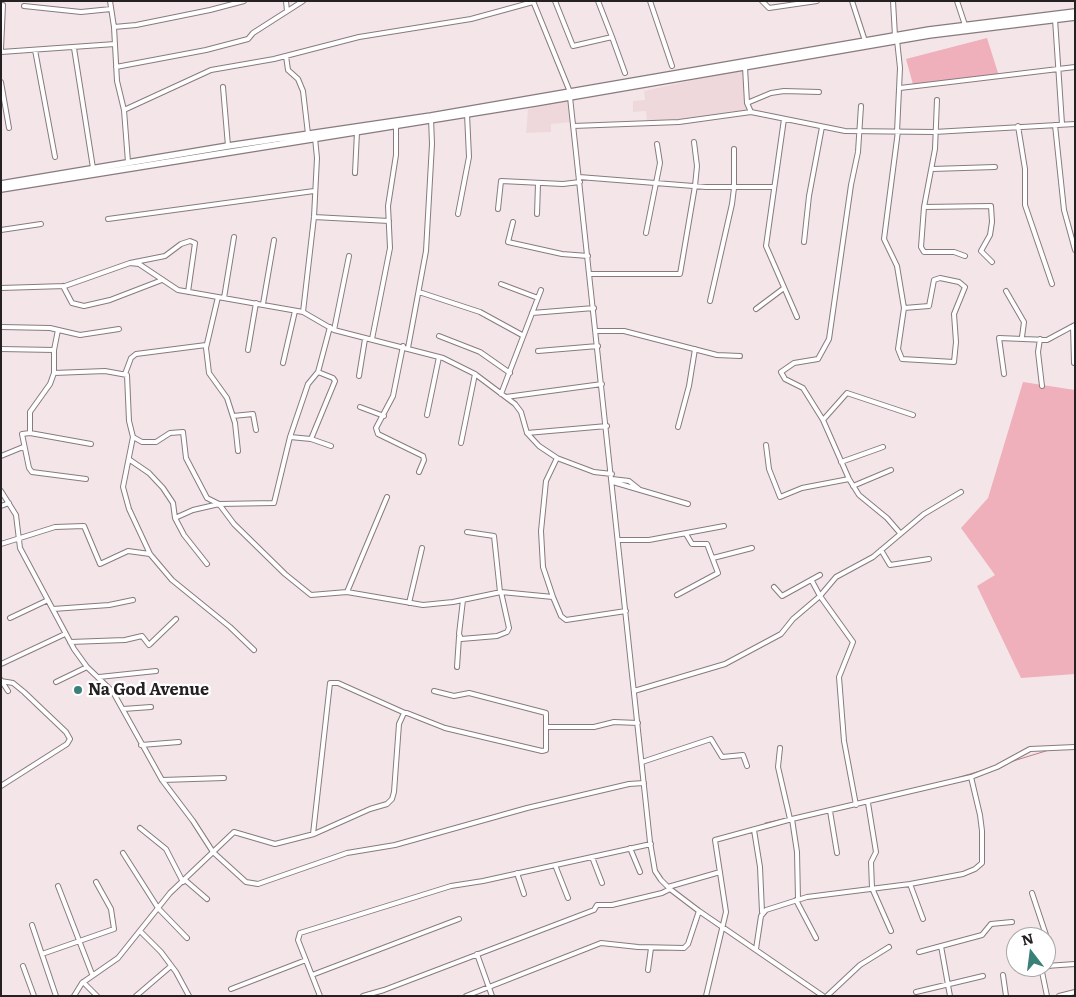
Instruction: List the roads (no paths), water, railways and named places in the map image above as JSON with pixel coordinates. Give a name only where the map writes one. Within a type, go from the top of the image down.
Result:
[{"type":"main road","points":[[1,188],[396,126],[431,118],[745,67],[965,25],[1075,12]]},
{"type":"main road","points":[[1,184],[308,134],[468,114],[865,41],[1075,17]]},
{"type":"street","points":[[110,1],[114,27],[116,67],[124,110],[128,162]]},
{"type":"street","points":[[114,27],[136,25],[244,1]]},
{"type":"street","points":[[286,1],[287,11]]},
{"type":"street","points":[[116,67],[206,50],[248,39],[253,33],[303,1]]},
{"type":"street","points":[[555,1],[573,46],[612,37]]},
{"type":"street","points":[[598,1],[625,73]]},
{"type":"street","points":[[650,1],[672,66]]},
{"type":"street","points":[[762,1],[769,8],[817,1]]},
{"type":"street","points":[[852,1],[865,41]]},
{"type":"street","points":[[893,1],[900,68],[900,88],[898,132],[884,239],[897,266],[904,308],[898,349],[902,359],[954,362],[956,342],[954,314],[965,287],[963,284],[940,278],[934,280],[929,306],[904,308]]},
{"type":"street","points":[[124,110],[211,70],[286,56],[360,37],[471,19],[533,2],[570,95],[655,871],[669,888],[699,912],[823,996]]},
{"type":"street","points":[[959,3],[965,25]]},
{"type":"street","points":[[3,5],[1,50],[74,48],[115,44]]},
{"type":"street","points":[[24,6],[81,12],[111,9]]},
{"type":"street","points":[[1055,19],[1062,124]]},
{"type":"street","points":[[74,48],[93,168]]},
{"type":"street","points":[[34,50],[55,157]]},
{"type":"street","points":[[286,56],[290,73],[298,79],[303,91],[308,134]]},
{"type":"street","points":[[745,67],[748,102],[751,112]]},
{"type":"street","points":[[900,88],[1075,67]]},
{"type":"street","points":[[1,82],[9,128]]},
{"type":"street","points":[[223,87],[228,146]]},
{"type":"street","points":[[748,102],[768,94],[784,91],[819,92]]},
{"type":"street","points":[[937,100],[932,169],[924,207],[922,250],[927,252],[954,252],[965,256]]},
{"type":"street","points":[[861,106],[860,132],[829,339],[818,359],[794,363],[781,372],[785,379],[803,388],[823,420],[849,479],[859,495],[887,518],[900,533]]},
{"type":"street","points":[[574,126],[679,122],[751,112],[822,127],[860,132],[934,132],[1075,124]]},
{"type":"street","points":[[458,214],[469,157],[468,114]]},
{"type":"street","points":[[408,348],[426,251],[432,144],[431,118]]},
{"type":"street","points":[[784,119],[766,246],[797,316]]},
{"type":"street","points":[[1055,125],[1064,210],[1075,250]]},
{"type":"street","points":[[372,339],[388,258],[388,206],[396,155],[396,126]]},
{"type":"street","points":[[1018,126],[1024,169],[1025,205],[1052,284]]},
{"type":"street","points":[[804,242],[809,196],[822,127]]},
{"type":"street","points":[[355,173],[357,132]]},
{"type":"street","points":[[303,312],[314,216],[317,158],[315,138]]},
{"type":"street","points":[[590,274],[679,275],[695,186],[694,142]]},
{"type":"street","points":[[646,233],[660,163],[658,144]]},
{"type":"street","points":[[710,301],[734,188],[734,149]]},
{"type":"street","points":[[932,169],[995,167]]},
{"type":"street","points":[[498,209],[501,181],[563,184],[580,180],[734,188],[773,187]]},
{"type":"street","points":[[537,214],[538,184]]},
{"type":"street","points":[[108,219],[314,191]]},
{"type":"street","points":[[924,207],[991,206],[992,222],[990,235],[981,251],[992,262]]},
{"type":"street","points":[[314,216],[389,221]]},
{"type":"street","points":[[513,222],[508,242],[562,254],[588,256]]},
{"type":"street","points":[[1,230],[41,224]]},
{"type":"street","points":[[224,298],[234,237]]},
{"type":"street","points":[[263,304],[274,240]]},
{"type":"street","points":[[1,288],[63,286],[130,263],[165,256],[181,244],[192,241],[195,243],[188,292]]},
{"type":"street","points":[[175,518],[192,510],[219,504],[275,502],[290,437],[308,384],[318,372],[332,328],[349,256]]},
{"type":"street","points":[[130,263],[139,264],[162,280],[188,292],[303,312],[332,328],[365,339],[402,346],[439,357],[475,374],[506,397],[521,412],[527,433],[539,446],[557,458],[612,478],[629,481],[640,490],[688,504]]},
{"type":"street","points":[[63,286],[72,303],[84,306],[110,300],[162,280]]},
{"type":"street","points":[[501,284],[538,298]]},
{"type":"street","points":[[756,309],[784,288]]},
{"type":"street","points":[[501,394],[522,335],[541,290]]},
{"type":"street","points":[[1006,291],[1024,322],[1022,338]]},
{"type":"street","points":[[419,292],[480,312],[522,335]]},
{"type":"street","points":[[218,297],[206,345],[211,378],[228,398],[233,416],[238,451]]},
{"type":"street","points":[[248,350],[256,303]]},
{"type":"street","points":[[532,313],[594,308]]},
{"type":"street","points":[[283,363],[295,311]]},
{"type":"street","points":[[1004,374],[1000,338],[1050,339],[1074,326],[1074,364]]},
{"type":"street","points":[[1,327],[58,330],[80,335],[119,329]]},
{"type":"street","points":[[30,433],[30,412],[50,384],[54,373],[54,350],[58,330]]},
{"type":"street","points":[[596,332],[624,330],[717,355],[740,356]]},
{"type":"street","points":[[439,336],[480,352],[510,373]]},
{"type":"street","points":[[359,376],[365,339]]},
{"type":"street","points":[[1040,339],[1038,352],[1042,386]]},
{"type":"street","points":[[125,374],[131,358],[136,354],[206,345]]},
{"type":"street","points":[[402,346],[393,396],[376,428],[378,434],[423,456],[424,460],[419,472]]},
{"type":"street","points":[[538,351],[598,346]]},
{"type":"street","points":[[1,349],[54,350]]},
{"type":"street","points":[[678,427],[690,386],[695,349]]},
{"type":"street","points":[[427,415],[439,357]]},
{"type":"street","points":[[54,373],[105,371],[125,374]]},
{"type":"street","points":[[311,439],[334,381],[333,378],[318,372]]},
{"type":"street","points":[[125,374],[128,378],[129,421],[133,437],[130,460],[123,487],[129,509],[150,554],[172,580],[230,627],[254,650]]},
{"type":"street","points":[[461,443],[475,374]]},
{"type":"street","points":[[506,397],[602,384]]},
{"type":"street","points":[[823,420],[847,393],[912,415]]},
{"type":"street","points":[[360,407],[384,416]]},
{"type":"street","points":[[233,416],[253,414],[256,430]]},
{"type":"street","points":[[527,433],[607,426]]},
{"type":"street","points":[[133,437],[142,442],[156,442],[170,433],[183,432],[186,458],[207,498],[219,504],[234,524],[285,574],[311,596],[347,592],[423,605],[463,600],[501,592],[553,597]]},
{"type":"street","points":[[86,479],[32,472],[23,447],[22,434],[30,433],[90,444]]},
{"type":"street","points":[[290,437],[311,439],[330,446]]},
{"type":"street","points":[[766,445],[769,468],[780,497],[802,488],[849,479]]},
{"type":"street","points":[[1,456],[23,447]]},
{"type":"street","points":[[842,462],[884,447]]},
{"type":"street","points":[[557,458],[546,481],[541,531],[542,567],[560,616],[566,620],[626,611]]},
{"type":"street","points":[[130,460],[149,473],[163,488],[173,503],[175,518],[184,535],[207,564]]},
{"type":"street","points":[[854,486],[891,470]]},
{"type":"street","points":[[1,491],[16,515],[20,548],[70,642],[87,666],[114,692],[141,745],[162,780],[193,820],[213,852],[246,882],[258,884],[347,853],[396,845],[527,808],[629,784],[644,783]]},
{"type":"street","points":[[634,691],[725,664],[781,634],[793,620],[820,596],[836,576],[865,563],[924,514],[961,492]]},
{"type":"street","points":[[347,592],[387,496]]},
{"type":"street","points":[[1,506],[9,503]]},
{"type":"street","points":[[1,544],[18,537],[55,527],[84,526],[100,564],[128,552],[150,554]]},
{"type":"street","points":[[618,540],[649,540],[724,526]]},
{"type":"street","points":[[460,637],[463,640],[483,638],[509,631],[501,592],[494,536],[467,532]]},
{"type":"street","points":[[677,594],[718,573],[707,544],[692,544],[686,534]]},
{"type":"street","points":[[409,603],[422,548]]},
{"type":"street","points":[[713,558],[752,548]]},
{"type":"street","points":[[882,550],[890,565],[929,559]]},
{"type":"street","points":[[774,587],[782,596],[820,575]]},
{"type":"street","points":[[812,581],[820,596],[853,642],[839,677],[844,741],[856,805]]},
{"type":"street","points":[[10,618],[48,600]]},
{"type":"street","points":[[53,609],[109,605],[133,600]]},
{"type":"street","points":[[456,667],[463,600]]},
{"type":"street","points":[[70,642],[125,640],[142,636],[149,645],[176,619]]},
{"type":"street","points":[[1,664],[65,634]]},
{"type":"street","points":[[56,682],[87,666]]},
{"type":"street","points":[[99,677],[156,671]]},
{"type":"street","points":[[1,681],[8,691]]},
{"type":"street","points":[[1,681],[13,683],[69,736],[69,742],[1,786]]},
{"type":"street","points":[[313,834],[330,683],[338,683],[405,713],[445,728],[542,751],[547,748],[546,714],[544,712],[469,693],[454,696],[434,691]]},
{"type":"street","points":[[123,709],[152,707]]},
{"type":"street","points":[[74,996],[83,982],[92,974],[118,958],[170,893],[234,832],[271,845],[313,834],[370,809],[387,804],[392,800],[399,724],[401,715],[405,713]]},
{"type":"street","points":[[547,727],[594,727],[614,722],[638,723]]},
{"type":"street","points":[[642,762],[712,739],[722,756],[743,755],[747,766]]},
{"type":"street","points":[[141,745],[179,742]]},
{"type":"street","points":[[706,996],[726,912],[715,840],[791,819],[868,803],[971,777],[1030,749],[1075,747]]},
{"type":"street","points":[[780,748],[779,771],[797,852],[797,899],[816,938]]},
{"type":"street","points":[[762,912],[797,899],[910,884],[963,874],[975,869],[982,863],[980,815],[971,777]]},
{"type":"street","points":[[162,780],[224,778]]},
{"type":"street","points":[[868,803],[876,852],[870,862],[872,888],[891,931]]},
{"type":"street","points":[[830,811],[838,853]]},
{"type":"street","points":[[140,828],[166,849],[184,881],[207,899]]},
{"type":"street","points":[[754,830],[760,867],[762,912],[756,950]]},
{"type":"street","points":[[320,996],[298,940],[300,933],[451,886],[651,844]]},
{"type":"street","points":[[630,848],[640,872]]},
{"type":"street","points":[[122,853],[158,908],[187,938]]},
{"type":"street","points":[[592,856],[602,883]]},
{"type":"street","points":[[555,865],[568,898]]},
{"type":"street","points":[[363,996],[384,990],[594,910],[597,905],[612,905],[662,893],[669,888],[720,872]]},
{"type":"street","points":[[517,873],[524,894]]},
{"type":"street","points":[[42,954],[114,929],[111,909],[96,882]]},
{"type":"street","points":[[910,884],[924,919]]},
{"type":"street","points":[[58,886],[92,974]]},
{"type":"street","points":[[1032,893],[1043,927]]},
{"type":"street","points":[[466,996],[601,943],[651,948],[687,947],[699,912]]},
{"type":"street","points":[[312,975],[459,919]]},
{"type":"street","points":[[919,952],[982,935],[991,924],[1012,922]]},
{"type":"street","points":[[32,925],[56,996]]},
{"type":"street","points":[[140,931],[171,966],[189,996]]},
{"type":"street","points":[[941,946],[950,996]]},
{"type":"street","points":[[827,996],[860,965],[889,947]]},
{"type":"street","points":[[648,970],[651,948]]},
{"type":"street","points":[[477,954],[492,996]]},
{"type":"street","points":[[231,989],[306,960]]},
{"type":"street","points":[[1056,965],[1075,964]]},
{"type":"street","points":[[23,966],[34,996]]},
{"type":"street","points":[[136,996],[171,966]]},
{"type":"street","points":[[1003,975],[1006,996]]},
{"type":"street","points":[[916,992],[983,976]]},
{"type":"street","points":[[1043,977],[1047,996]]},
{"type":"street","points":[[83,982],[97,996]]},
{"type":"street","points":[[1059,996],[1075,992]]},
{"type":"waterway","points":[[1010,762],[1049,750]]},
{"type":"waterway","points":[[953,779],[987,769]]},
{"type":"waterway","points":[[765,823],[788,818]]},
{"type":"place","name":"Na God Avenue","points":[[78,690]]}]
